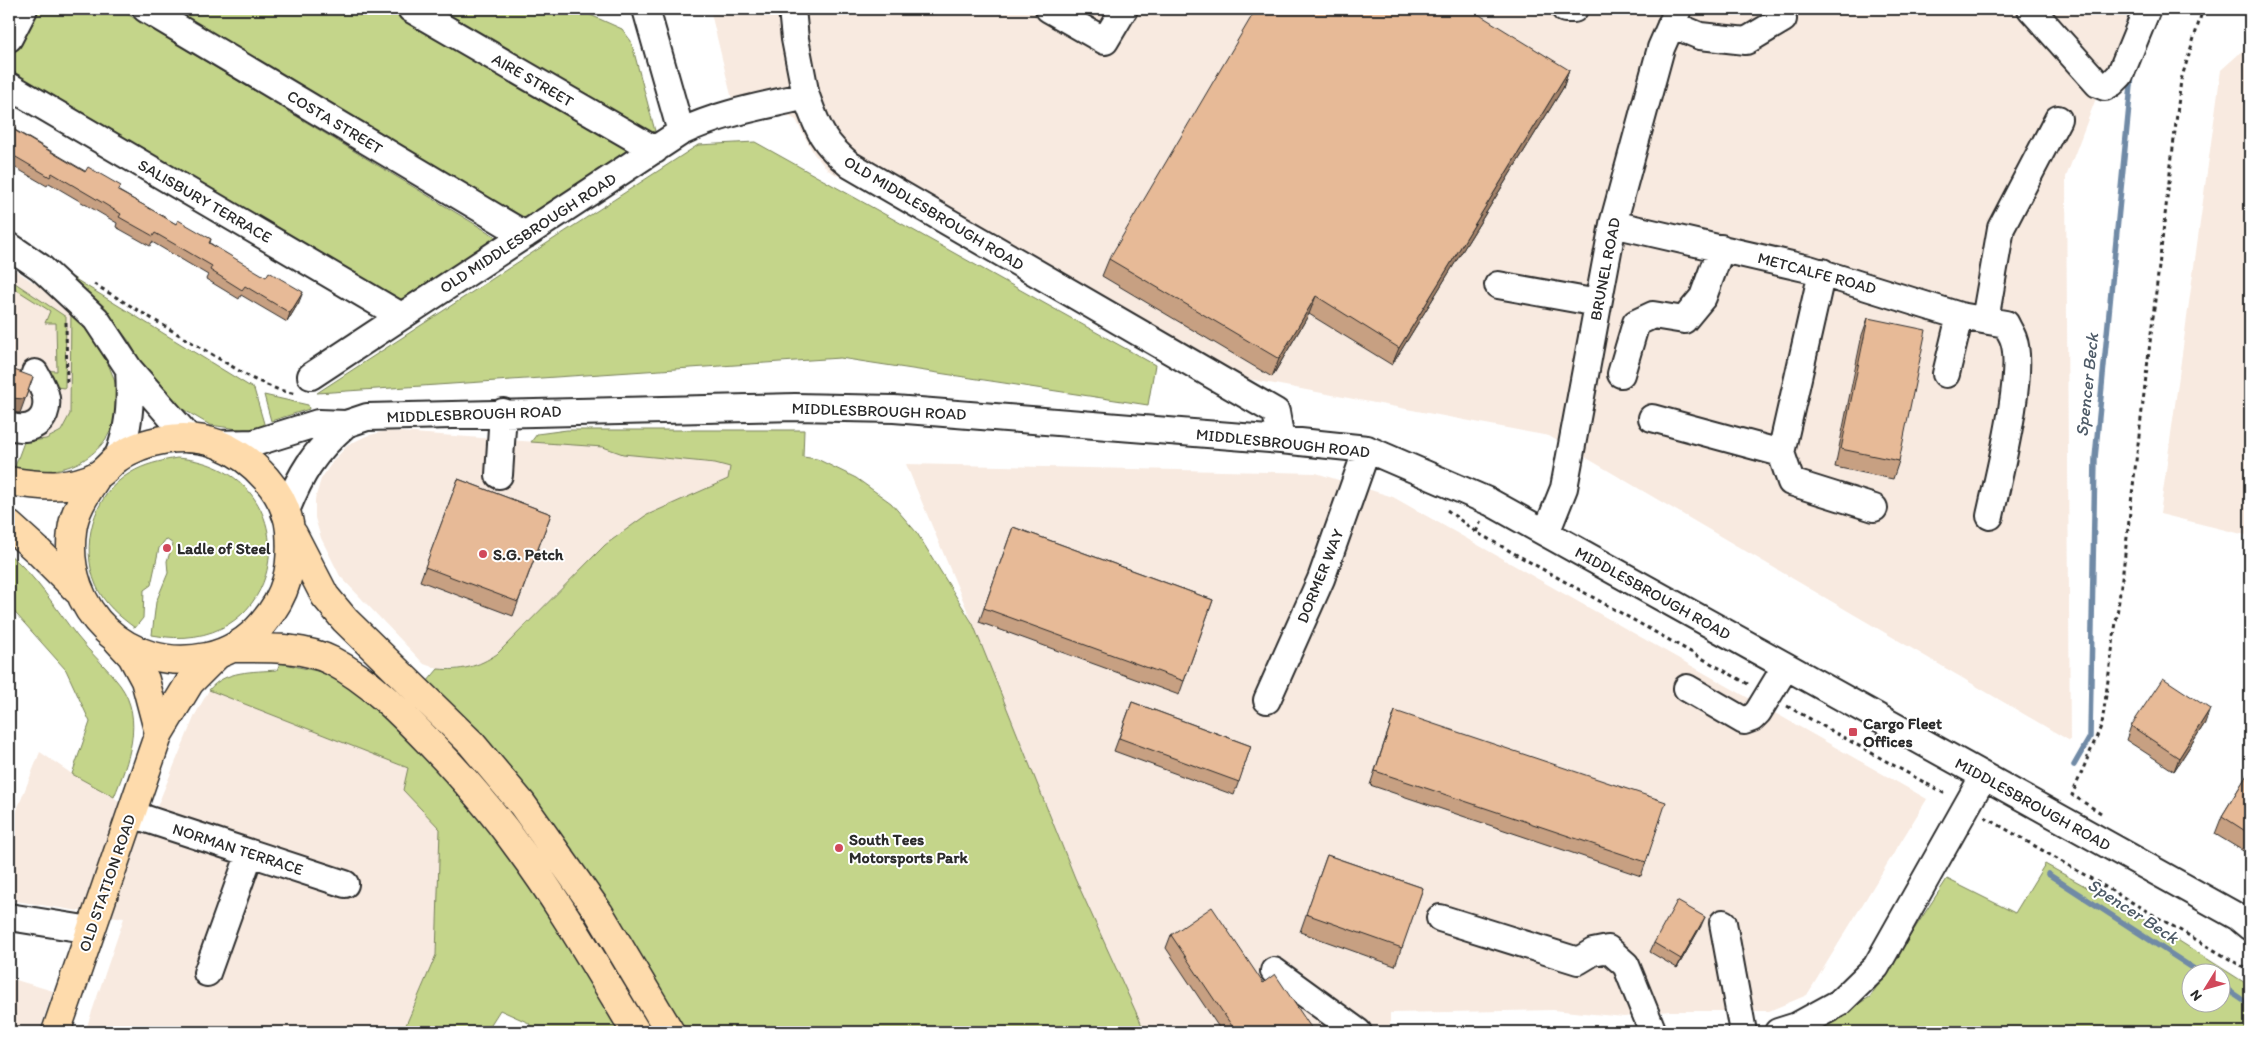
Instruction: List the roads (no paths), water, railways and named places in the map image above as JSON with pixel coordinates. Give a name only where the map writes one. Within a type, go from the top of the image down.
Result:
[{"type":"main road","points":[[9,481],[31,485],[73,484],[108,467],[138,447],[162,440],[190,438],[217,444],[242,457],[264,475],[280,499],[287,520],[325,596],[345,620],[471,743],[522,804],[599,913],[670,1032]]},
{"type":"main road","points":[[108,467],[81,501],[72,530],[70,561],[78,591],[94,619],[118,640],[132,656],[145,680],[152,716],[158,733]]},
{"type":"main road","points":[[225,651],[256,632],[274,610],[287,583],[292,555],[287,520]]},
{"type":"main road","points":[[9,525],[78,591]]},
{"type":"main road","points":[[118,640],[140,653],[166,659],[192,660],[225,651],[293,650],[331,660],[369,684],[463,778],[518,846],[566,917],[636,1032]]},
{"type":"main road","name":"OLD STATION ROAD","points":[[56,1032],[158,733],[190,682],[225,651]]},
{"type":"street","points":[[9,38],[24,9]]},
{"type":"street","name":"COSTA STREET","points":[[146,9],[525,235]]},
{"type":"street","name":"AIRE STREET","points":[[411,9],[654,150]]},
{"type":"street","points":[[646,9],[681,132]]},
{"type":"street","points":[[792,9],[795,39],[806,96]]},
{"type":"street","points":[[1049,9],[1105,41],[1124,9]]},
{"type":"street","points":[[1565,9],[1574,9]]},
{"type":"street","points":[[2031,9],[2098,84],[2105,87],[2120,75],[2147,9]]},
{"type":"street","points":[[1674,17],[1700,36],[1746,41],[1783,19]]},
{"type":"street","name":"BRUNEL ROAD","points":[[1546,533],[1564,488],[1613,224],[1661,48],[1674,17]]},
{"type":"street","name":"SALISBURY TERRACE","points":[[9,86],[401,316]]},
{"type":"street","name":"OLD MIDDLESBROUGH ROAD","points":[[306,386],[401,316],[681,132],[699,123],[728,114],[806,96],[818,132],[832,150],[850,165],[1276,412],[1281,440]]},
{"type":"street","points":[[1946,374],[1972,318],[2001,228],[2058,119]]},
{"type":"street","name":"METCALFE ROAD","points":[[1613,224],[1822,272],[1972,318],[2006,324],[2014,339],[2016,362],[2011,411],[1990,516]]},
{"type":"street","points":[[9,246],[62,285],[96,319],[129,370],[190,438]]},
{"type":"street","points":[[1621,374],[1636,323],[1653,315],[1684,320],[1703,297],[1721,248]]},
{"type":"street","points":[[1822,272],[1781,453],[1791,482],[1874,508]]},
{"type":"street","points":[[1498,285],[1598,303]]},
{"type":"street","points":[[108,467],[128,428],[130,413],[129,370]]},
{"type":"street","points":[[9,426],[17,429],[32,427],[40,422],[45,414],[46,397],[35,373]]},
{"type":"street","name":"MIDDLESBROUGH ROAD","points":[[217,444],[254,443],[318,423],[346,424],[367,417],[503,412],[795,407],[894,409],[1281,440],[1367,449],[1490,502],[2238,918],[2250,927]]},
{"type":"street","points":[[499,475],[503,412]]},
{"type":"street","points":[[1652,418],[1781,453]]},
{"type":"street","name":"MIDDLESBROUGH ROAD","points":[[287,520],[299,479],[311,460],[327,441],[346,424]]},
{"type":"street","name":"DORMER WAY","points":[[1267,700],[1321,580],[1367,449]]},
{"type":"street","points":[[1687,688],[1744,721],[1752,718],[1769,696],[1786,666]]},
{"type":"street","points":[[1778,1032],[1798,1026],[1840,1002],[1876,967],[1983,777]]},
{"type":"street","name":"NORMAN TERRACE","points":[[131,814],[345,884]]},
{"type":"street","points":[[207,973],[250,853]]},
{"type":"street","points":[[9,917],[91,930]]},
{"type":"street","points":[[1440,918],[1578,961],[1593,952],[1608,950],[1626,965],[1653,1032]]},
{"type":"street","points":[[1723,923],[1743,1032]]},
{"type":"street","points":[[1274,970],[1358,1032]]},
{"type":"waterway","name":"Spencer Beck","points":[[2074,765],[2090,737],[2095,458],[2132,75]]},
{"type":"waterway","name":"Spencer Beck","points":[[2048,874],[2187,964]]},
{"type":"waterway","name":"Spencer Beck","points":[[2232,993],[2250,1005]]},
{"type":"place","name":"Ladle of Steel","points":[[167,548]]},
{"type":"place","name":"S.G. Petch","points":[[483,554]]},
{"type":"place","name":"Cargo Fleet Offices","points":[[1853,732]]},
{"type":"place","name":"South Tees Motorsports Park","points":[[839,848]]}]
